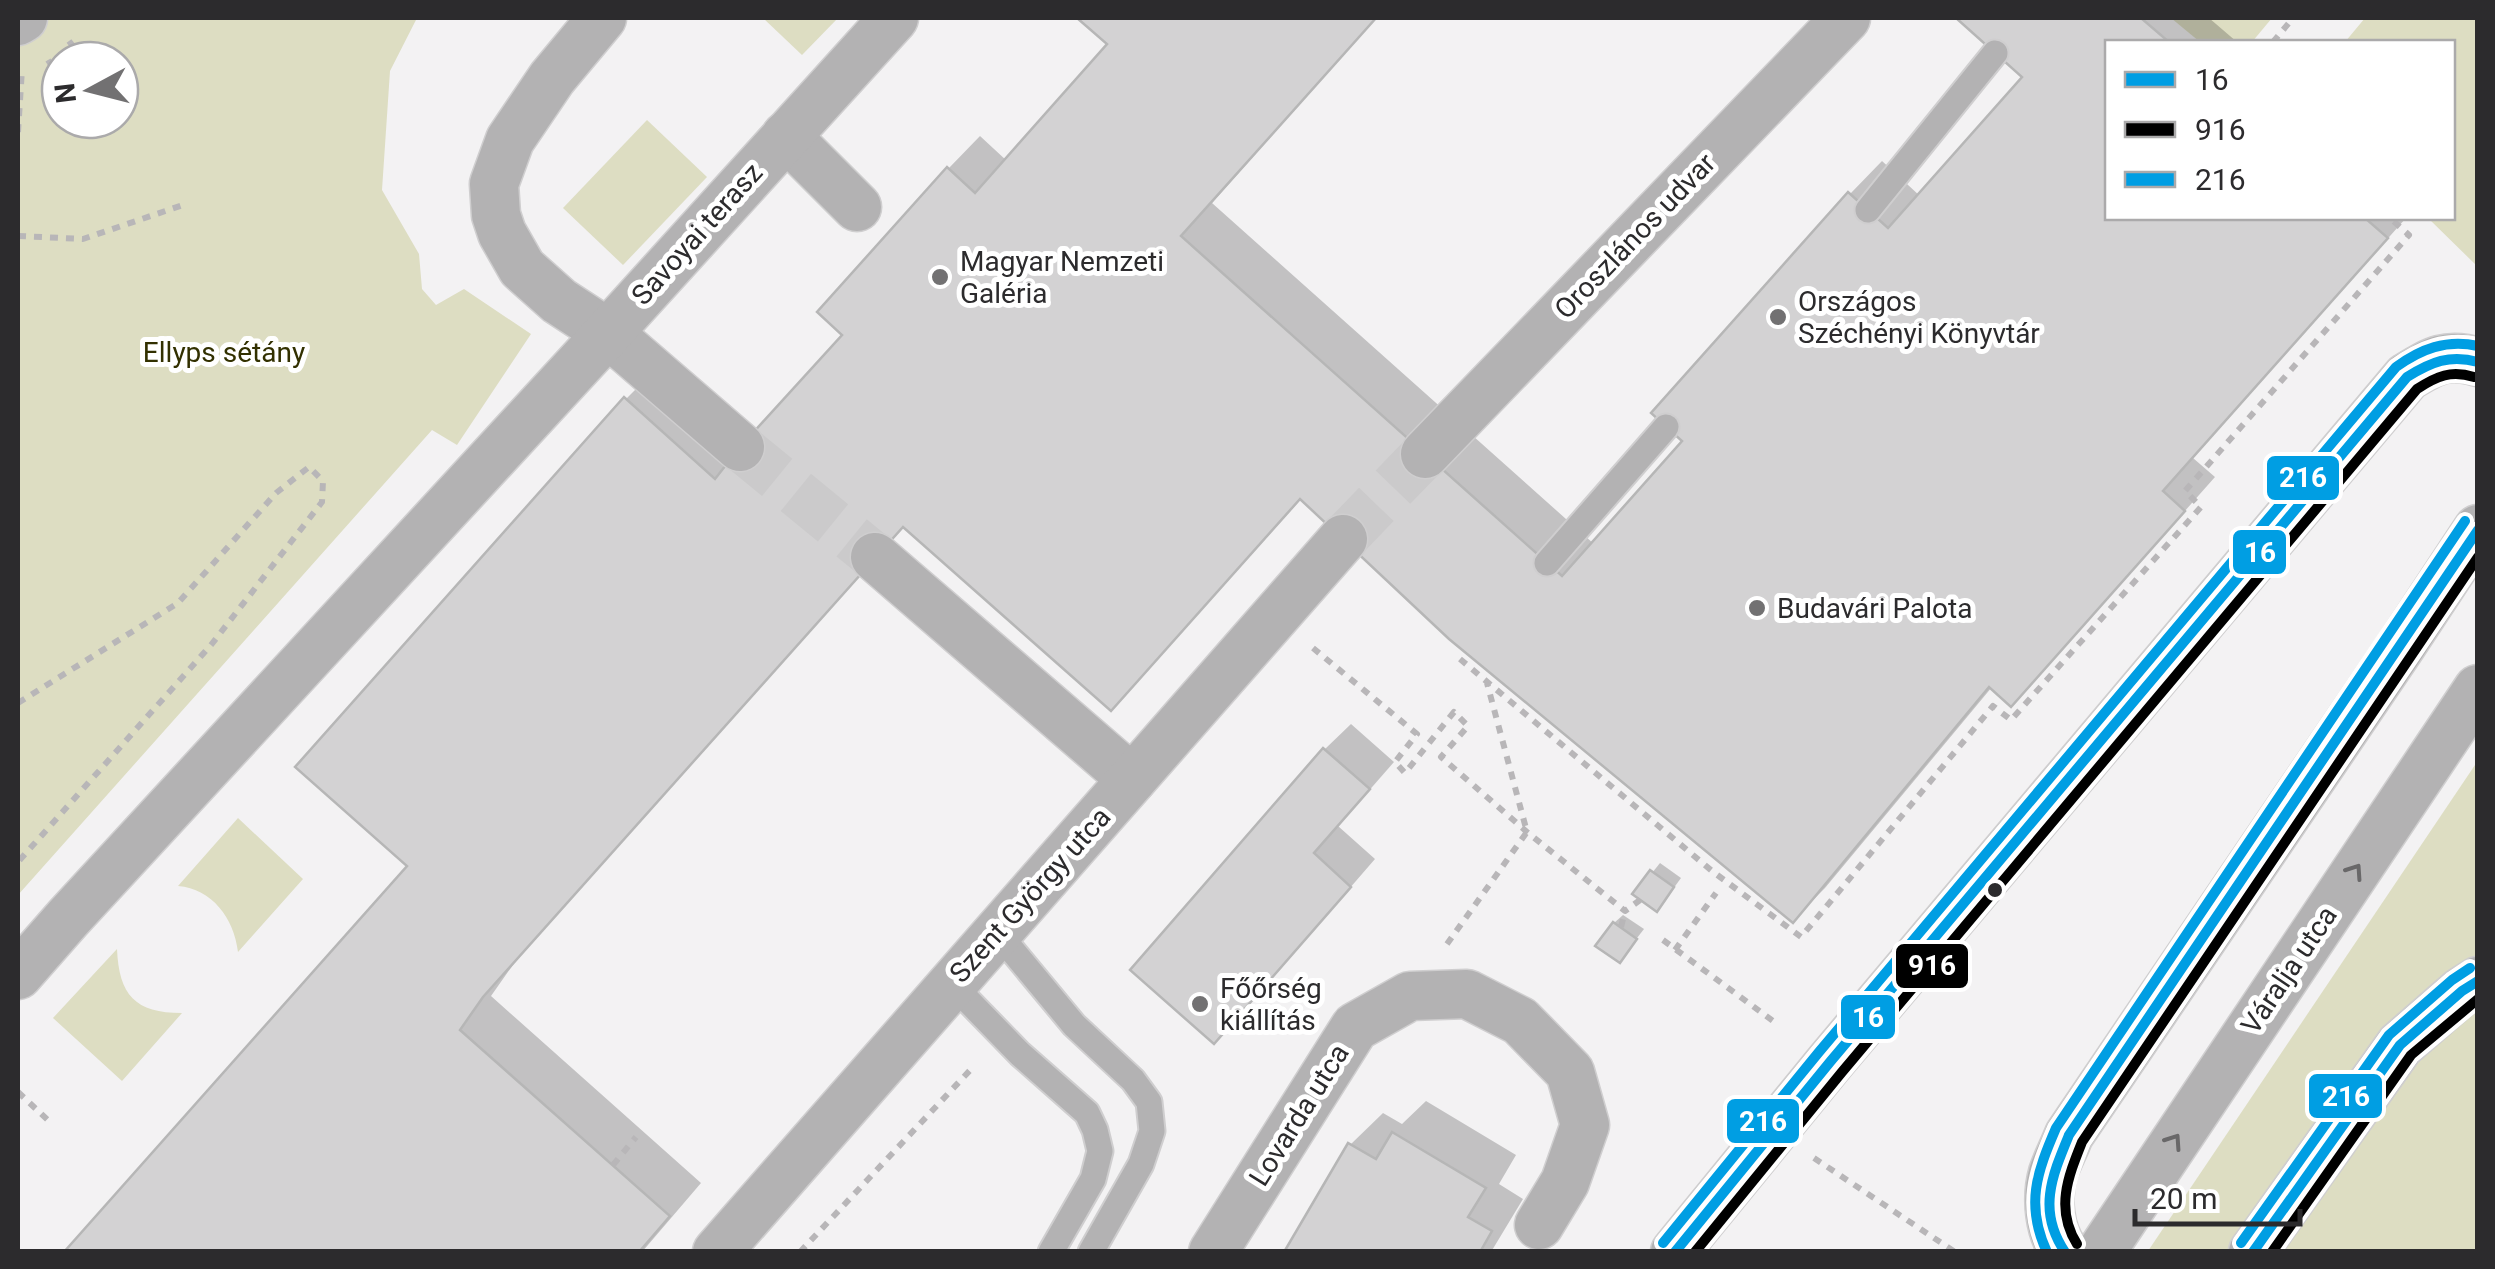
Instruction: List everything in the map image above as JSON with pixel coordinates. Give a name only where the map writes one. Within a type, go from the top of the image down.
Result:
[{"type":"street","points":[[602,18],[552,78],[510,140],[494,184],[502,234],[522,268],[559,302],[608,333],[740,447]]},
{"type":"street","name":"Savoyai terasz","points":[[18,975],[894,18]]},
{"type":"street","name":"Oroszlános udvar","points":[[1425,454],[1846,18]]},
{"type":"street","points":[[786,136],[858,207]]},
{"type":"street","points":[[1675,1252],[2406,377],[2432,361],[2459,356],[2478,362]]},
{"type":"street","points":[[2065,1252],[2050,1216],[2052,1175],[2069,1136],[2478,529]]},
{"type":"street","name":"Szent György utca","points":[[717,1252],[1343,539]]},
{"type":"street","points":[[875,556],[1132,779]]},
{"type":"street","name":"Váralja utca","points":[[2100,1252],[2478,689]]},
{"type":"street","points":[[2253,1252],[2400,1045],[2478,980]]},
{"type":"street","name":"Lovarda utca","points":[[1213,1252],[1354,1027],[1410,996],[1467,994],[1520,1021],[1570,1072],[1586,1126],[1566,1182],[1539,1225]]},
{"type":"lane","points":[[1868,210],[1994,53]]},
{"type":"lane","points":[[1547,563],[1666,427]]},
{"type":"lane","points":[[997,932],[1074,1026],[1133,1080],[1149,1102],[1152,1131],[1141,1164],[1090,1252]]},
{"type":"lane","points":[[951,983],[1002,1036],[1087,1113],[1096,1130],[1100,1151],[1093,1179],[1051,1252]]},
{"type":"path","points":[[2275,40],[2293,18]]},
{"type":"path","points":[[18,132],[21,32]]},
{"type":"path","points":[[18,236],[83,240],[186,204]]},
{"type":"path","points":[[1460,659],[1712,871],[1800,937],[1993,706],[2011,720],[2201,507],[2185,491],[2409,234],[2392,220]]},
{"type":"path","points":[[18,703],[178,603],[276,493],[308,466],[323,480],[322,502],[211,645],[18,862]]},
{"type":"path","points":[[1486,682],[1527,832]]},
{"type":"path","points":[[1356,684],[1417,734],[1395,762],[1405,773],[1454,712],[1468,726],[1441,757],[1625,910]]},
{"type":"path","points":[[1410,996],[1527,832]]},
{"type":"path","points":[[1675,950],[1716,893]]},
{"type":"path","points":[[1621,928],[1625,910],[1640,900]]},
{"type":"path","points":[[1663,940],[1773,1021]]},
{"type":"path","points":[[800,1252],[1002,1036]]},
{"type":"path","points":[[18,1092],[52,1124]]},
{"type":"path","points":[[613,1165],[636,1137]]},
{"type":"path","points":[[1800,1148],[1954,1252]]},
{"type":"green space","name":"Ellyps sétány","points":[[18,18],[417,18],[390,71],[382,190],[419,254],[422,289],[436,305],[464,289],[531,334],[457,445],[432,430],[18,895]]},
{"type":"green space","points":[[763,18],[838,18],[802,55]]},
{"type":"green space","points":[[2171,18],[2272,18],[2254,40],[2198,40]]},
{"type":"green space","points":[[2365,18],[2477,18],[2477,266],[2430,220],[2455,220],[2455,40],[2347,40]]},
{"type":"green space","points":[[647,120],[707,177],[623,265],[563,208]]},
{"type":"green space","points":[[2477,762],[2477,1251],[2148,1251]]},
{"type":"green space","points":[[238,818],[303,879],[238,952],[232,928],[219,907],[201,893],[178,886]]},
{"type":"green space","points":[[117,949],[121,978],[133,998],[152,1009],[182,1013],[122,1081],[53,1018]]},
{"type":"building","name":"Budavári Palota","points":[[1077,18],[1376,18],[1181,236],[1562,576],[1682,441],[1651,413],[1848,192],[1888,228],[2022,77],[1956,18],[2141,18],[2167,40],[2105,40],[2105,220],[2367,220],[2388,238],[2163,491],[2185,511],[2011,707],[1989,687],[1793,923],[1449,639],[1300,499],[1111,711],[903,527],[483,997],[460,1030],[670,1216],[639,1252],[64,1252],[407,866],[295,767],[624,397],[715,479],[842,335],[817,312],[947,167],[975,193],[1107,44]]},
{"type":"building","points":[[1323,748],[1370,789],[1314,853],[1351,887],[1214,1044],[1130,970]]},
{"type":"building","points":[[1650,870],[1674,887],[1657,912],[1632,894]]},
{"type":"building","points":[[1613,922],[1637,939],[1620,963],[1595,946]]},
{"type":"building","points":[[1392,1132],[1486,1188],[1468,1217],[1492,1231],[1480,1252],[1284,1252],[1348,1143],[1376,1159]]},
{"type":"tunnel","points":[[740,447],[875,557]]},
{"type":"tunnel","points":[[1343,539],[1425,454]]},
{"type":"transit line","name":"216","points":[[1663,1243],[2396,367],[2434,347],[2478,346]]},
{"type":"transit line","name":"16","points":[[1675,1252],[1830,1062],[2407,377],[2441,361],[2478,362]]},
{"type":"transit line","name":"916","points":[[1695,1252],[2417,389],[2444,376],[2474,377]]},
{"type":"transit line","name":"216","points":[[2047,1252],[2036,1219],[2036,1189],[2056,1128],[2465,521]]},
{"type":"transit line","name":"16","points":[[2065,1252],[2056,1237],[2049,1208],[2053,1179],[2069,1135],[2478,530]]},
{"type":"transit line","name":"916","points":[[2077,1244],[2065,1206],[2068,1180],[2082,1142],[2478,557]]},
{"type":"transit line","name":"216","points":[[2241,1243],[2389,1035],[2470,968]]},
{"type":"transit line","name":"16","points":[[2253,1252],[2400,1045],[2478,981]]},
{"type":"transit line","name":"916","points":[[2272,1252],[2411,1055],[2478,999]]},
{"type":"place","name":"Magyar Nemzeti Galéria","points":[[940,277]]},
{"type":"place","name":"Országos Széchényi Könyvtár","points":[[1778,317]]},
{"type":"place","name":"Budavári Palota","points":[[1757,608]]},
{"type":"place","name":"Főőrség kiállítás","points":[[1200,1004]]}]
